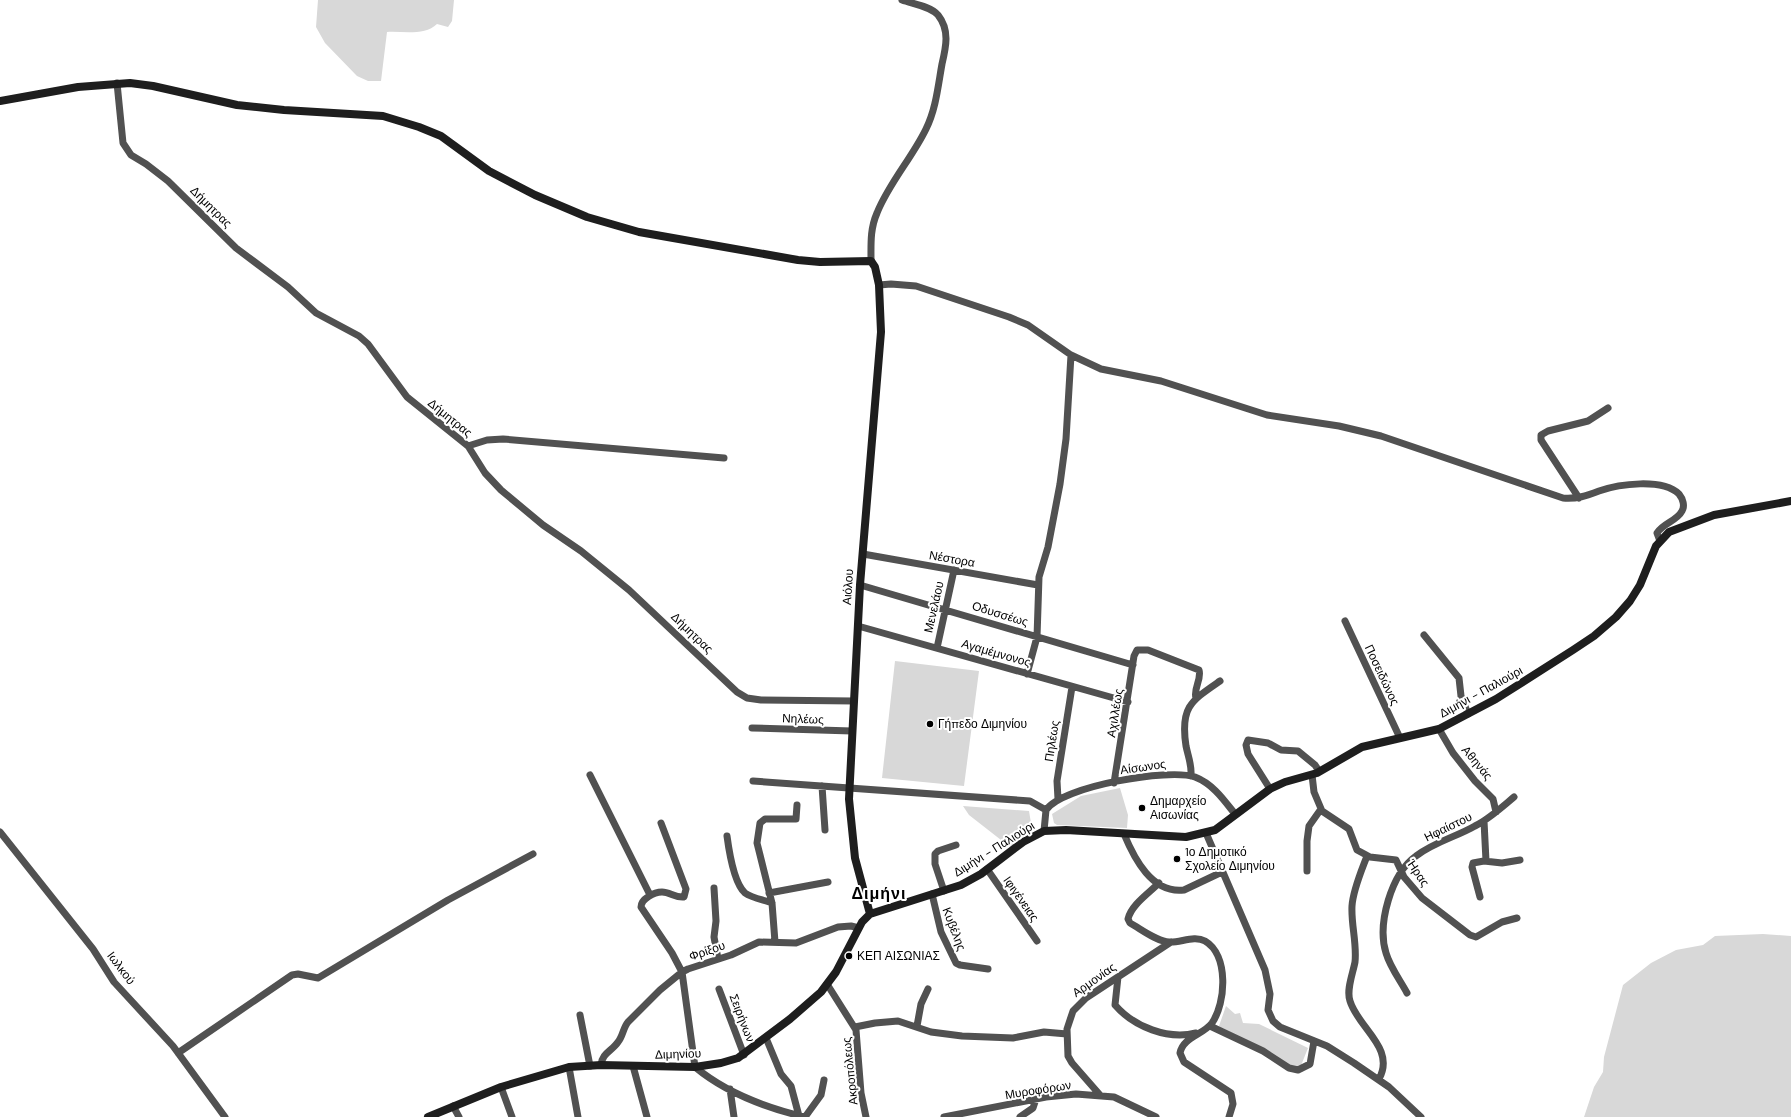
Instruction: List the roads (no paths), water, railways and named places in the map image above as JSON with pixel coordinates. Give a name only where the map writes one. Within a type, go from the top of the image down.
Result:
[{"type":"main road","points":[[0,100],[117,83],[141,84],[215,101],[259,107],[383,116],[419,127],[441,136],[489,171],[573,212],[610,225],[798,260],[820,262],[871,261]]},
{"type":"main road","name":"Αιόλου","points":[[870,914],[855,858],[849,810],[849,788],[860,585],[871,472],[875,390],[881,332],[879,285],[875,267],[871,261]]},
{"type":"main road","name":"Διμήνι - Παλιούρι","points":[[870,914],[884,908],[944,891],[972,879],[1023,842],[1044,831],[1066,830],[1181,837],[1215,830],[1270,789],[1285,782],[1316,773],[1362,747],[1439,729],[1496,699],[1567,654],[1594,636],[1616,617],[1636,592],[1660,541],[1669,532],[1714,515],[1791,501]]},
{"type":"main road","name":"Διμηνίου","points":[[428,1117],[501,1087],[569,1067],[601,1065],[695,1067],[721,1063],[744,1055],[813,1000],[827,984],[859,928],[870,914]]},
{"type":"street","points":[[871,261],[871,238],[873,223],[882,203],[927,128],[934,111],[947,41],[945,28],[937,15],[928,9],[902,0]]},
{"type":"street","name":"Δήμητρας","points":[[117,83],[123,143],[126,150],[160,174],[236,248],[279,279],[316,313],[359,336],[368,344],[407,397],[468,446],[485,473],[501,490],[543,525],[581,551],[629,590],[741,695],[761,700],[854,701]]},
{"type":"street","points":[[879,285],[898,284],[916,286],[1003,314],[1028,325],[1071,355],[1101,369],[1161,381],[1248,410],[1284,419],[1339,426],[1381,436],[1430,451],[1563,498],[1579,498],[1599,491],[1628,485],[1652,484],[1671,489],[1681,497],[1684,503],[1683,510],[1678,516],[1660,528],[1657,533],[1660,541]]},
{"type":"street","points":[[1027,674],[1037,636],[1038,585],[1060,484],[1066,438],[1071,355]]},
{"type":"street","points":[[1579,498],[1541,440],[1541,435],[1548,431],[1588,422],[1608,408]]},
{"type":"street","points":[[468,446],[488,440],[503,439],[724,458]]},
{"type":"street","name":"Νέστορα","points":[[863,554],[1038,585]]},
{"type":"street","name":"Μενελάου","points":[[936,648],[954,570]]},
{"type":"street","name":"Οδυσσέως","points":[[860,585],[1133,665]]},
{"type":"street","name":"Ποσειδώνος","points":[[1345,621],[1400,738]]},
{"type":"street","name":"Αγαμέμνονος","points":[[858,626],[1128,702]]},
{"type":"street","points":[[1424,635],[1459,678],[1461,696],[1468,714]]},
{"type":"street","name":"Αχιλλέως","points":[[1114,783],[1135,653],[1139,649],[1148,650],[1199,670],[1200,675],[1195,693],[1196,698]]},
{"type":"street","points":[[1191,776],[1191,766],[1186,745],[1185,720],[1188,710],[1196,698],[1220,681]]},
{"type":"street","name":"Πηλέως","points":[[1058,799],[1057,781],[1072,687]]},
{"type":"street","name":"Νηλέως","points":[[752,728],[852,731]]},
{"type":"street","name":"Αθηνάς","points":[[1439,729],[1473,778],[1493,799],[1496,812]]},
{"type":"street","points":[[1270,789],[1248,754],[1246,745],[1248,740],[1268,743],[1281,750],[1298,751],[1315,765],[1316,773],[1314,792],[1321,809],[1325,814],[1350,829],[1355,847],[1367,856],[1352,906],[1355,960],[1349,999],[1352,1008],[1376,1042],[1383,1057],[1384,1066],[1379,1079]]},
{"type":"street","name":"Αίσωνος","points":[[1046,810],[1058,799],[1076,791],[1166,774],[1191,776],[1201,780],[1213,788],[1235,814]]},
{"type":"street","points":[[590,775],[650,895]]},
{"type":"street","points":[[753,781],[1030,801],[1046,810],[1044,831]]},
{"type":"street","points":[[822,786],[825,830]]},
{"type":"street","name":"Ηφαίστου","points":[[1407,993],[1386,952],[1384,920],[1393,890],[1401,871],[1417,855],[1484,821],[1514,797]]},
{"type":"street","points":[[775,942],[772,903],[757,843],[760,823],[765,819],[796,819],[797,805]]},
{"type":"street","points":[[1306,870],[1309,826],[1321,809]]},
{"type":"street","points":[[1484,821],[1486,860]]},
{"type":"street","points":[[661,824],[686,893],[684,897],[679,898],[664,892],[650,895],[642,903],[642,910],[672,953],[682,972],[695,1067],[730,1088],[757,1101],[803,1116]]},
{"type":"street","name":"Ιωλκού","points":[[0,832],[93,949],[114,982],[137,1004],[178,1053],[225,1117]]},
{"type":"street","points":[[1206,833],[1267,978],[1270,994],[1268,1010],[1272,1019],[1280,1027],[1327,1046],[1379,1079],[1400,1096],[1421,1117]]},
{"type":"street","points":[[1124,834],[1136,861],[1142,870],[1159,883],[1173,890],[1184,890],[1222,872]]},
{"type":"street","points":[[727,836],[731,863],[743,890],[750,895],[772,903]]},
{"type":"street","points":[[944,891],[935,864],[935,854],[938,851],[956,845]]},
{"type":"street","points":[[178,1053],[292,975],[298,974],[318,978],[448,900],[533,854]]},
{"type":"street","name":"Ήρας","points":[[1367,856],[1396,860],[1408,882],[1427,902],[1474,937],[1502,922],[1517,918]]},
{"type":"street","points":[[1480,897],[1472,867],[1474,863],[1486,860],[1502,863],[1520,860]]},
{"type":"street","name":"Ιφιγένειας","points":[[987,869],[1038,941]]},
{"type":"street","points":[[769,892],[828,882]]},
{"type":"street","points":[[1159,883],[1138,903],[1130,913],[1128,919],[1130,923],[1156,937],[1170,942],[1197,939],[1205,941],[1217,956],[1222,973],[1224,993],[1220,1008],[1210,1026],[1183,1044],[1180,1056],[1184,1062],[1231,1093],[1233,1104],[1229,1117]]},
{"type":"street","points":[[714,888],[716,921],[714,937],[718,959]]},
{"type":"street","name":"Κυβέλης","points":[[932,894],[941,932],[956,963],[960,965],[988,969]]},
{"type":"street","name":"Φρίξου","points":[[601,1065],[603,1057],[618,1042],[622,1030],[628,1022],[682,972],[759,942],[800,942],[838,927],[851,926],[859,928]]},
{"type":"street","name":"Αρμονίας","points":[[1100,1095],[1069,1059],[1067,1052],[1067,1034],[1069,1021],[1077,1005],[1170,942]]},
{"type":"street","points":[[1118,977],[1115,1005],[1135,1020],[1153,1030],[1173,1036],[1184,1036],[1204,1031]]},
{"type":"street","name":"Ακροπόλεως","points":[[827,984],[855,1027],[857,1033],[862,1093],[866,1117]]},
{"type":"street","name":"Σειρήνων","points":[[719,989],[744,1055]]},
{"type":"street","points":[[916,1026],[921,1004],[928,990]]},
{"type":"street","points":[[580,1015],[590,1066]]},
{"type":"street","points":[[855,1027],[887,1021],[901,1022],[941,1034],[1020,1038],[1044,1032],[1067,1034]]},
{"type":"street","points":[[1210,1026],[1263,1051],[1286,1067],[1295,1070],[1310,1064],[1314,1041]]},
{"type":"street","points":[[766,1038],[781,1074],[787,1079],[791,1086],[803,1116]]},
{"type":"street","points":[[633,1066],[647,1117]]},
{"type":"street","points":[[569,1067],[578,1117]]},
{"type":"street","points":[[803,1116],[821,1095],[824,1080]]},
{"type":"street","points":[[501,1087],[512,1117]]},
{"type":"street","points":[[730,1088],[734,1117]]},
{"type":"street","name":"Μυροφόρων","points":[[944,1117],[1066,1095],[1100,1095],[1120,1099],[1156,1117]]},
{"type":"street","points":[[1020,1117],[1034,1108],[1036,1100]]},
{"type":"street","points":[[453,1106],[459,1117]]},
{"type":"place","name":"Γήπεδο Διμηνίου","points":[[930,724]]},
{"type":"place","name":"Δημαρχείο Αισωνίας","points":[[1142,808]]},
{"type":"place","name":"1ο Δημοτικό Σχολείο Διμηνίου","points":[[1177,859]]},
{"type":"place","name":"ΚΕΠ ΑΙΣΩΝΙΑΣ","points":[[849,956]]},
{"type":"district","name":"Διμήνι","points":[[879,893]]}]
